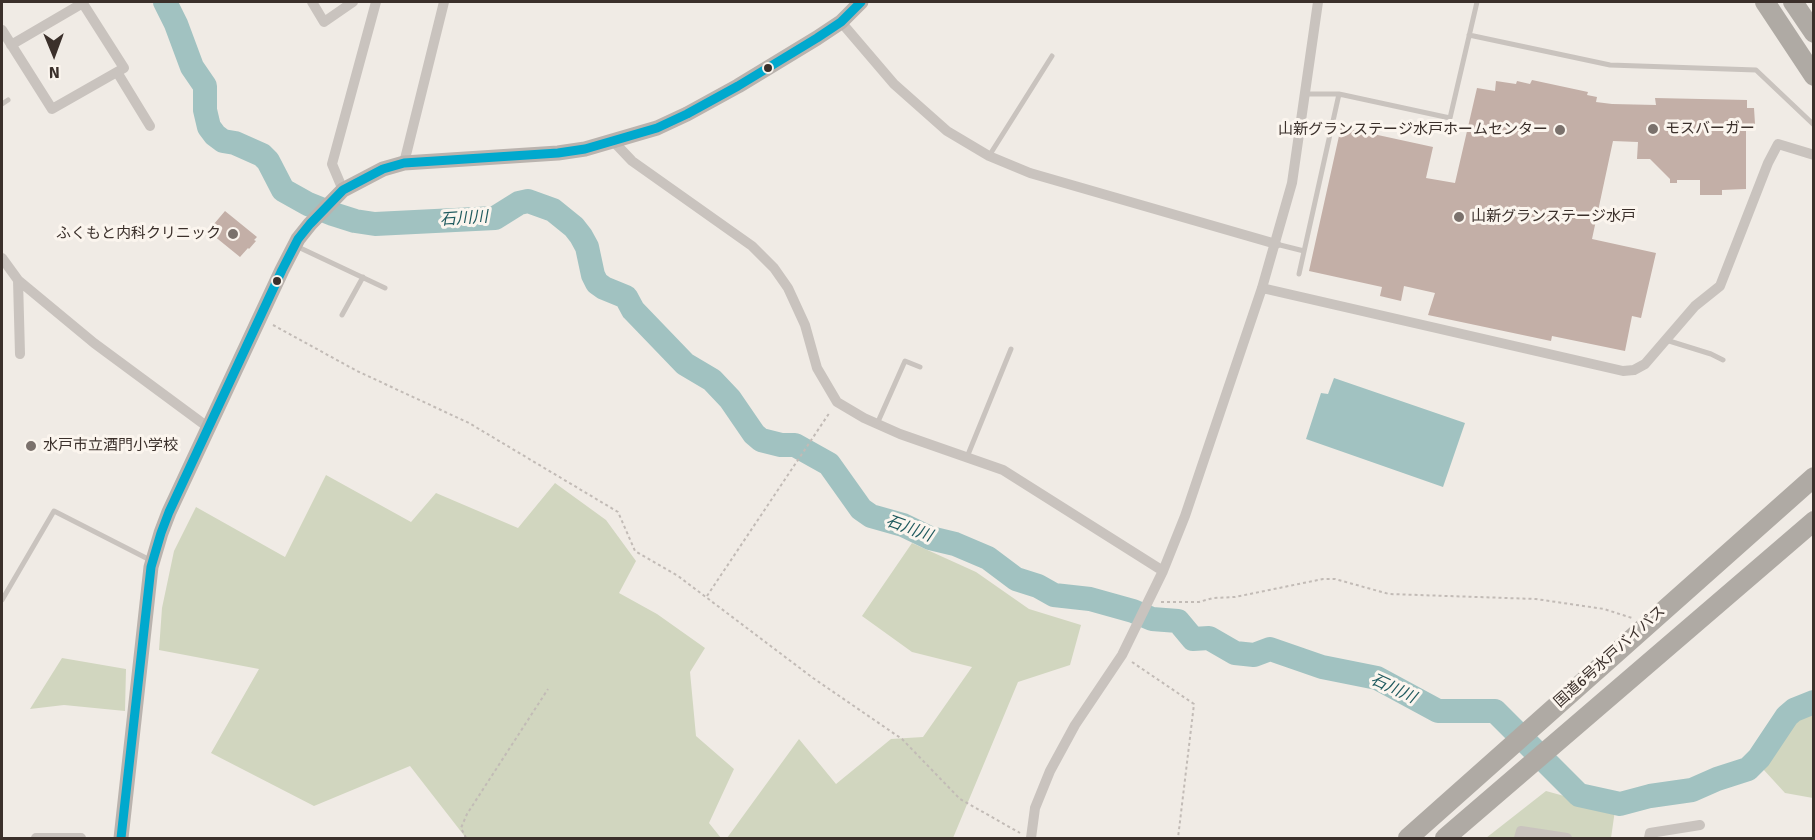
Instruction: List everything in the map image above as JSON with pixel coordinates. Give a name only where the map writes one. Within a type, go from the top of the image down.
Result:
[{"type":"highway","points":[[1766,2],[1814,76]]},
{"type":"highway","points":[[1794,2],[1814,33]]},
{"type":"highway","name":"国道6号水戸バイパス","points":[[1408,838],[1814,477]]},
{"type":"highway","name":"国道6号水戸バイパス","points":[[1445,838],[1814,521]]},
{"type":"street","points":[[2,30],[11,45],[52,109],[124,68],[82,2],[11,45]]},
{"type":"street","points":[[312,2],[324,22],[353,2]]},
{"type":"street","points":[[340,193],[332,165],[376,2]]},
{"type":"street","points":[[404,164],[444,2]]},
{"type":"street","points":[[121,838],[153,562],[169,512],[295,245],[310,224],[340,193],[383,170],[404,164],[558,153],[614,142],[657,128],[738,86],[841,22],[861,2]]},
{"type":"street","points":[[1031,837],[1035,808],[1050,771],[1075,725],[1122,655],[1163,572],[1185,516],[1262,288],[1292,183],[1318,2]]},
{"type":"street","points":[[841,22],[903,92],[947,131],[989,156],[1030,173],[1276,244]]},
{"type":"street","points":[[117,72],[150,126]]},
{"type":"street","points":[[614,142],[632,161],[752,246],[774,268],[788,288],[805,325],[817,368],[837,402],[900,434],[1003,470],[1163,572]]},
{"type":"street","points":[[1262,288],[1623,371],[1634,370],[1645,364],[1695,306],[1720,286],[1768,163],[1778,144],[1814,155]]},
{"type":"street","points":[[2,258],[18,280],[94,343],[209,428]]},
{"type":"street","points":[[18,280],[20,354]]},
{"type":"street","points":[[1649,838],[1650,833],[1700,825]]},
{"type":"street","points":[[1519,838],[1521,831],[1567,838]]},
{"type":"street","points":[[36,838],[81,838]]},
{"type":"lane","points":[[1305,94],[1339,94],[1450,118],[1477,2]]},
{"type":"lane","points":[[1469,35],[1610,65],[1756,70],[1814,125]]},
{"type":"lane","points":[[989,156],[1052,56]]},
{"type":"lane","points":[[1299,274],[1339,94]]},
{"type":"lane","points":[[2,104],[8,100]]},
{"type":"lane","points":[[1276,244],[1304,251]]},
{"type":"lane","points":[[295,245],[385,288]]},
{"type":"lane","points":[[342,315],[363,277]]},
{"type":"lane","points":[[1666,340],[1723,360]]},
{"type":"lane","points":[[967,457],[1011,349]]},
{"type":"lane","points":[[877,424],[905,361],[920,367]]},
{"type":"lane","points":[[2,600],[54,511],[153,562]]},
{"type":"path","points":[[260,318],[357,371],[469,423],[618,512],[635,551],[678,576],[813,678],[902,739],[960,800],[1017,832],[1031,837]]},
{"type":"path","points":[[706,597],[837,402]]},
{"type":"path","points":[[1145,609],[1235,597],[1323,579],[1335,579],[1389,594],[1536,599],[1604,609],[1628,616],[1646,625]]},
{"type":"path","points":[[1122,655],[1194,704],[1178,838]]},
{"type":"path","points":[[466,838],[462,828],[466,814],[548,689]]},
{"type":"green space","points":[[326,475],[411,522],[436,493],[518,528],[555,483],[606,520],[636,561],[619,593],[657,614],[705,648],[690,672],[696,736],[734,769],[709,823],[721,838],[466,838],[410,766],[314,806],[211,753],[259,669],[159,650],[162,608],[174,551],[196,507],[285,557]]},
{"type":"green space","points":[[912,543],[976,572],[1029,609],[1081,625],[1070,665],[1018,682],[953,838],[727,838],[799,739],[836,784],[891,739],[923,737],[972,667],[912,652],[862,616]]},
{"type":"green space","points":[[62,658],[126,669],[125,711],[64,705],[30,709]]},
{"type":"green space","points":[[1814,708],[1813,798],[1785,793],[1763,769],[1781,735],[1791,722],[1800,712]]},
{"type":"green space","points":[[1546,791],[1615,810],[1611,838],[1486,838]]},
{"type":"water","points":[[1334,378],[1465,423],[1443,487],[1306,439],[1321,393],[1328,394]]},
{"type":"building","name":"山新グランステージ水戸","points":[[1532,80],[1588,92],[1587,95],[1597,97],[1596,102],[1656,105],[1655,98],[1747,100],[1747,108],[1754,108],[1755,124],[1746,124],[1746,189],[1722,190],[1722,195],[1700,195],[1700,180],[1677,180],[1677,183],[1670,183],[1670,179],[1650,159],[1637,159],[1638,142],[1613,141],[1592,239],[1656,253],[1641,318],[1632,316],[1625,351],[1552,336],[1551,341],[1428,315],[1435,293],[1404,286],[1401,301],[1380,296],[1382,287],[1309,271],[1341,127],[1433,147],[1426,178],[1455,183],[1477,88],[1495,91],[1496,81],[1516,84],[1517,81],[1530,84]]},
{"type":"building","name":"ふくもと内科クリニック","points":[[225,211],[257,237],[254,240],[256,241],[240,257],[208,231]]},
{"type":"waterway","name":"石川川","points":[[165,2],[192,67],[205,86],[205,110],[209,127],[223,141],[235,143],[262,155],[268,161],[283,190],[308,204],[333,214],[375,224],[495,218],[519,203],[528,201],[553,210],[574,227],[581,236],[587,247],[597,283],[626,297],[633,310],[685,364],[712,380],[730,399],[754,434],[761,440],[781,445],[795,445],[829,464],[861,509],[871,516],[903,525],[930,538],[955,544],[988,558],[1016,579],[1038,586],[1054,595],[1090,599],[1152,619],[1178,621],[1193,639],[1209,638],[1235,653],[1254,655],[1270,649],[1322,667],[1377,678],[1438,711],[1495,711],[1579,795],[1620,804],[1650,796],[1692,790],[1748,769],[1759,758],[1787,716],[1794,710],[1814,702]]},
{"type":"transit line","points":[[121,838],[151,567],[161,533],[282,270],[298,239],[310,224],[343,190],[383,169],[404,163],[558,153],[585,149],[657,128],[738,86],[817,38],[841,22],[861,2]]},
{"type":"place","name":"モスバーガー","points":[[1653,129]]},
{"type":"place","name":"山新グランステージ水戸ホームセンター","points":[[1560,130]]},
{"type":"place","name":"山新グランステージ水戸","points":[[1459,217]]},
{"type":"place","name":"ふくもと内科クリニック","points":[[233,234]]},
{"type":"place","name":"水戸市立酒門小学校","points":[[31,446]]}]
